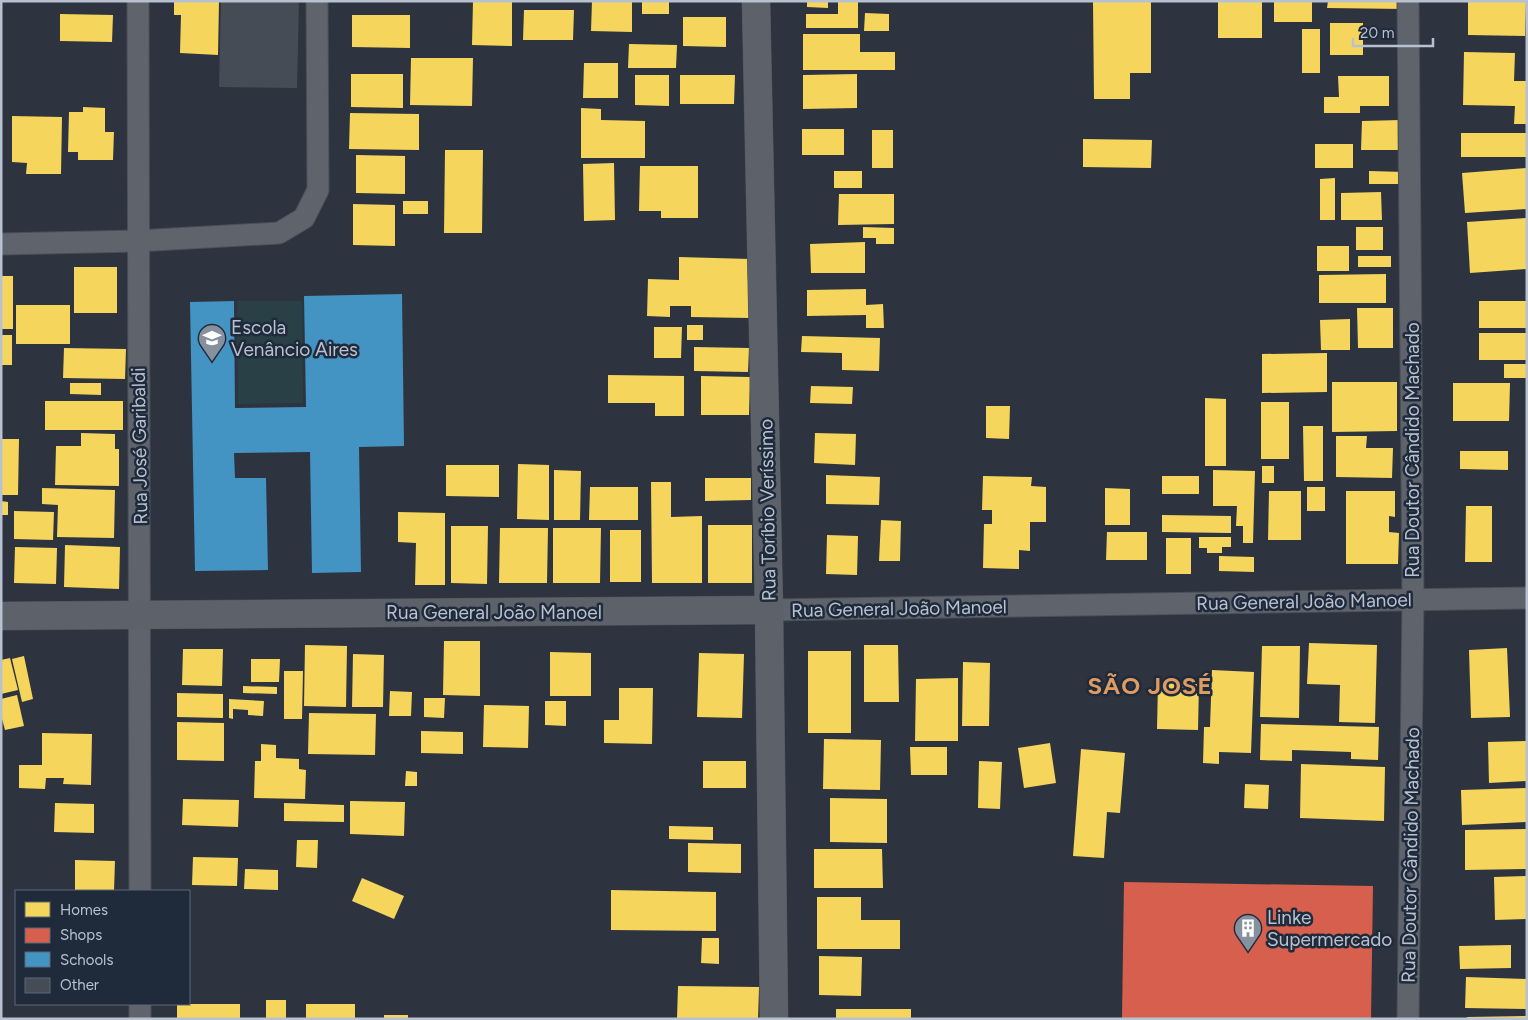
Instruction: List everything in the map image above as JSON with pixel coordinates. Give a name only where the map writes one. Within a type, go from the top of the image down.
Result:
[{"type":"main road","name":"Rua Toríbio Veríssimo","points":[[756,1],[769,610],[774,1019]]},
{"type":"main road","name":"Rua General João Manoel","points":[[1,616],[769,610]]},
{"type":"street","name":"Rua José Garibaldi","points":[[138,1],[137,241],[140,890]]},
{"type":"street","points":[[1,244],[137,241],[279,233],[304,218],[318,190],[317,1]]},
{"type":"street","name":"Rua Doutor Cândido Machado","points":[[1408,1],[1413,599],[1408,1019]]},
{"type":"street","name":"Rua General João Manoel","points":[[769,610],[1527,598]]},
{"type":"street","points":[[140,1005],[140,1019]]},
{"type":"green space","points":[[237,301],[302,301],[303,403],[238,404]]},
{"type":"building: Homes","points":[[174,1],[219,1],[218,55],[180,53],[181,15],[174,15]]},
{"type":"building: Homes","points":[[473,1],[512,1],[512,46],[472,45]]},
{"type":"building: Homes","points":[[592,1],[632,1],[632,32],[591,31]]},
{"type":"building: Homes","points":[[642,1],[669,1],[669,14],[642,14]]},
{"type":"building: Homes","points":[[807,1],[828,1],[828,8],[807,7]]},
{"type":"building: Homes","points":[[1093,1],[1151,1],[1151,73],[1130,73],[1130,99],[1094,99]]},
{"type":"building: Homes","points":[[1218,1],[1262,1],[1262,38],[1218,38]]},
{"type":"building: Homes","points":[[1274,1],[1312,1],[1312,22],[1274,22]]},
{"type":"building: Homes","points":[[1328,1],[1404,1],[1404,9],[1327,8]]},
{"type":"building: Homes","points":[[1468,1],[1526,1],[1525,36],[1468,35]]},
{"type":"building: Homes","points":[[838,2],[858,2],[858,28],[806,28],[806,14],[838,14]]},
{"type":"building: Homes","points":[[524,10],[574,10],[573,40],[523,40]]},
{"type":"building: Homes","points":[[865,13],[889,14],[889,31],[864,31]]},
{"type":"building: Homes","points":[[60,14],[113,15],[112,42],[60,41]]},
{"type":"building: Homes","points":[[352,15],[410,15],[410,48],[352,47]]},
{"type":"building: Homes","points":[[683,17],[726,17],[726,47],[683,46]]},
{"type":"building: Homes","points":[[1330,23],[1363,23],[1363,55],[1330,55]]},
{"type":"building: Homes","points":[[1302,29],[1320,29],[1320,73],[1302,73]]},
{"type":"building: Homes","points":[[803,34],[860,34],[860,52],[895,52],[895,70],[803,70]]},
{"type":"building: Homes","points":[[629,44],[677,45],[676,68],[628,68]]},
{"type":"building: Homes","points":[[1464,52],[1515,53],[1514,81],[1527,81],[1527,124],[1514,124],[1515,106],[1463,105]]},
{"type":"building: Homes","points":[[411,58],[473,58],[472,106],[410,105]]},
{"type":"building: Homes","points":[[584,63],[618,63],[618,98],[583,98]]},
{"type":"building: Homes","points":[[351,74],[403,74],[403,108],[351,107]]},
{"type":"building: Homes","points":[[857,74],[857,108],[803,109],[803,75]]},
{"type":"building: Homes","points":[[635,75],[669,75],[669,106],[635,105]]},
{"type":"building: Homes","points":[[680,75],[735,75],[734,104],[680,104]]},
{"type":"building: Homes","points":[[1338,76],[1389,76],[1389,106],[1360,106],[1360,113],[1324,113],[1324,97],[1339,97]]},
{"type":"building: Homes","points":[[83,107],[105,108],[105,132],[114,132],[113,160],[78,160],[78,152],[68,152],[69,112],[83,112]]},
{"type":"building: Homes","points":[[581,108],[601,109],[601,120],[645,121],[645,158],[581,158]]},
{"type":"building: Homes","points":[[350,113],[419,114],[419,150],[349,149]]},
{"type":"building: Homes","points":[[12,116],[62,117],[61,174],[26,174],[27,163],[12,162]]},
{"type":"building: Homes","points":[[1401,120],[1401,150],[1361,150],[1362,121]]},
{"type":"building: Homes","points":[[802,129],[844,129],[844,155],[802,155]]},
{"type":"building: Homes","points":[[872,130],[893,130],[893,168],[872,168]]},
{"type":"building: Homes","points":[[1461,133],[1526,133],[1526,157],[1461,157]]},
{"type":"building: Homes","points":[[1083,139],[1152,140],[1151,168],[1083,167]]},
{"type":"building: Homes","points":[[1315,144],[1353,144],[1353,168],[1315,168]]},
{"type":"building: Homes","points":[[445,150],[483,150],[482,233],[444,233]]},
{"type":"building: Homes","points":[[356,155],[405,156],[405,194],[356,193]]},
{"type":"building: Homes","points":[[614,163],[615,220],[584,221],[583,164]]},
{"type":"building: Homes","points":[[640,166],[698,166],[698,218],[661,218],[661,211],[639,211]]},
{"type":"building: Homes","points":[[1527,168],[1527,209],[1465,213],[1462,173]]},
{"type":"building: Homes","points":[[834,171],[862,171],[862,188],[834,188]]},
{"type":"building: Homes","points":[[1369,171],[1405,172],[1405,184],[1369,184]]},
{"type":"building: Homes","points":[[1335,178],[1335,220],[1320,220],[1320,179]]},
{"type":"building: Homes","points":[[1381,192],[1382,220],[1341,220],[1341,193]]},
{"type":"building: Homes","points":[[839,194],[894,194],[894,224],[838,225]]},
{"type":"building: Homes","points":[[403,201],[428,201],[428,214],[403,214]]},
{"type":"building: Homes","points":[[353,204],[395,205],[395,246],[353,245]]},
{"type":"building: Homes","points":[[1527,218],[1527,269],[1470,273],[1467,222]]},
{"type":"building: Homes","points":[[863,227],[894,228],[894,244],[876,244],[876,238],[863,238]]},
{"type":"building: Homes","points":[[1356,227],[1383,227],[1383,250],[1356,250]]},
{"type":"building: Homes","points":[[865,242],[865,273],[811,273],[810,244]]},
{"type":"building: Homes","points":[[1317,246],[1349,246],[1349,271],[1317,271]]},
{"type":"building: Homes","points":[[1358,256],[1391,256],[1391,267],[1358,267]]},
{"type":"building: Homes","points":[[679,257],[750,259],[749,318],[691,317],[691,306],[670,306],[670,317],[647,316],[648,279],[679,280]]},
{"type":"building: Homes","points":[[74,267],[117,267],[117,313],[74,313]]},
{"type":"building: Homes","points":[[1386,274],[1386,303],[1319,303],[1319,275]]},
{"type":"building: Homes","points":[[1,276],[13,276],[13,329],[1,329]]},
{"type":"building: Homes","points":[[866,289],[866,305],[883,304],[884,328],[866,328],[866,315],[807,316],[807,290]]},
{"type":"building: Homes","points":[[1479,301],[1527,301],[1527,328],[1479,328]]},
{"type":"building: Homes","points":[[16,305],[70,305],[70,344],[16,344]]},
{"type":"building: Homes","points":[[1357,308],[1393,308],[1393,348],[1358,348]]},
{"type":"building: Homes","points":[[1350,319],[1350,350],[1321,350],[1320,320]]},
{"type":"building: Homes","points":[[687,325],[703,325],[703,340],[687,340]]},
{"type":"building: Homes","points":[[654,327],[682,327],[681,358],[654,358]]},
{"type":"building: Homes","points":[[1479,333],[1527,333],[1527,360],[1479,360]]},
{"type":"building: Homes","points":[[1,335],[12,335],[12,365],[1,365]]},
{"type":"building: Homes","points":[[802,336],[880,338],[879,371],[842,370],[842,353],[801,352]]},
{"type":"building: Homes","points":[[694,347],[749,348],[748,372],[694,371]]},
{"type":"building: Homes","points":[[64,348],[126,349],[125,379],[63,378]]},
{"type":"building: Homes","points":[[1327,353],[1327,392],[1262,393],[1262,354]]},
{"type":"building: Homes","points":[[1504,364],[1527,364],[1527,378],[1504,378]]},
{"type":"building: Homes","points":[[608,375],[684,376],[684,416],[655,416],[655,403],[608,403]]},
{"type":"building: Homes","points":[[701,376],[750,377],[749,415],[701,415]]},
{"type":"building: Homes","points":[[1332,382],[1397,382],[1397,431],[1332,432]]},
{"type":"building: Homes","points":[[70,383],[101,383],[101,395],[70,394]]},
{"type":"building: Homes","points":[[1453,383],[1510,383],[1509,421],[1453,421]]},
{"type":"building: Homes","points":[[811,386],[853,387],[852,404],[810,403]]},
{"type":"building: Homes","points":[[1205,398],[1226,399],[1226,466],[1205,466]]},
{"type":"building: Homes","points":[[45,401],[123,401],[123,430],[45,430]]},
{"type":"building: Homes","points":[[1261,402],[1289,402],[1289,459],[1261,459]]},
{"type":"building: Homes","points":[[986,406],[1010,406],[1009,439],[986,438]]},
{"type":"building: Homes","points":[[1303,426],[1323,426],[1323,481],[1304,481]]},
{"type":"building: Homes","points":[[81,433],[115,434],[115,449],[119,449],[119,486],[55,485],[56,446],[81,446]]},
{"type":"building: Homes","points":[[815,433],[856,434],[855,465],[814,463]]},
{"type":"building: Homes","points":[[1336,436],[1367,436],[1366,448],[1393,448],[1392,478],[1336,477]]},
{"type":"building: Homes","points":[[1,439],[19,439],[18,495],[1,495]]},
{"type":"building: Homes","points":[[1460,451],[1508,451],[1508,470],[1460,469]]},
{"type":"building: Homes","points":[[518,464],[549,465],[549,520],[517,519]]},
{"type":"building: Homes","points":[[446,465],[499,465],[499,497],[446,496]]},
{"type":"building: Homes","points":[[1262,466],[1274,466],[1274,483],[1262,483]]},
{"type":"building: Homes","points":[[554,470],[581,471],[580,520],[554,520]]},
{"type":"building: Homes","points":[[1213,470],[1255,471],[1253,543],[1243,543],[1243,526],[1236,526],[1237,506],[1213,506]]},
{"type":"building: Homes","points":[[826,475],[880,477],[879,505],[826,504]]},
{"type":"building: Homes","points":[[983,476],[1032,477],[1031,486],[1046,487],[1046,522],[1030,522],[1030,551],[1019,550],[1019,569],[983,568],[984,524],[992,524],[992,510],[982,510]]},
{"type":"building: Homes","points":[[1162,476],[1199,476],[1199,494],[1162,494]]},
{"type":"building: Homes","points":[[705,478],[751,478],[751,500],[705,501]]},
{"type":"building: Homes","points":[[651,482],[671,482],[671,517],[702,516],[702,583],[652,583]]},
{"type":"building: Homes","points":[[590,487],[638,487],[638,520],[589,520]]},
{"type":"building: Homes","points":[[1307,487],[1325,487],[1325,511],[1307,511]]},
{"type":"building: Homes","points":[[42,488],[115,490],[114,538],[57,537],[58,505],[42,504]]},
{"type":"building: Homes","points":[[1105,488],[1130,489],[1130,525],[1105,525]]},
{"type":"building: Homes","points":[[1269,491],[1301,491],[1301,540],[1268,540]]},
{"type":"building: Homes","points":[[1346,491],[1395,491],[1395,517],[1389,516],[1389,532],[1399,533],[1398,564],[1346,564]]},
{"type":"building: Homes","points":[[1,501],[8,502],[8,515],[1,515]]},
{"type":"building: Homes","points":[[1466,506],[1492,506],[1492,562],[1465,562]]},
{"type":"building: Homes","points":[[14,511],[54,512],[53,540],[14,539]]},
{"type":"building: Homes","points":[[398,512],[445,513],[445,585],[415,585],[416,543],[398,542]]},
{"type":"building: Homes","points":[[1162,515],[1231,516],[1231,533],[1162,532]]},
{"type":"building: Homes","points":[[881,520],[901,521],[900,561],[879,561]]},
{"type":"building: Homes","points":[[708,525],[752,525],[752,583],[708,583]]},
{"type":"building: Homes","points":[[451,526],[488,526],[487,584],[451,583]]},
{"type":"building: Homes","points":[[500,528],[548,528],[547,583],[499,583]]},
{"type":"building: Homes","points":[[553,528],[601,528],[600,583],[553,583]]},
{"type":"building: Homes","points":[[610,530],[641,530],[641,582],[610,582]]},
{"type":"building: Homes","points":[[1107,532],[1147,532],[1147,560],[1106,560]]},
{"type":"building: Homes","points":[[827,535],[858,536],[857,575],[826,574]]},
{"type":"building: Homes","points":[[1199,537],[1231,537],[1231,547],[1222,547],[1222,553],[1207,553],[1207,548],[1199,548]]},
{"type":"building: Homes","points":[[1166,538],[1191,538],[1191,574],[1166,574]]},
{"type":"building: Homes","points":[[65,545],[120,547],[119,589],[64,587]]},
{"type":"building: Homes","points":[[15,547],[57,548],[56,584],[14,583]]},
{"type":"building: Homes","points":[[1219,556],[1254,557],[1254,572],[1219,571]]},
{"type":"building: Homes","points":[[444,641],[480,641],[480,696],[443,695]]},
{"type":"building: Homes","points":[[1309,643],[1377,645],[1375,723],[1339,722],[1340,685],[1307,684]]},
{"type":"building: Homes","points":[[305,645],[347,646],[346,707],[304,706]]},
{"type":"building: Homes","points":[[864,645],[898,645],[899,702],[864,702]]},
{"type":"building: Homes","points":[[1262,646],[1300,646],[1299,718],[1260,717]]},
{"type":"building: Homes","points":[[1507,648],[1510,717],[1471,718],[1469,650]]},
{"type":"building: Homes","points":[[183,649],[223,649],[222,686],[182,685]]},
{"type":"building: Homes","points":[[808,651],[851,651],[851,733],[808,733]]},
{"type":"building: Homes","points":[[550,652],[591,653],[591,696],[550,696]]},
{"type":"building: Homes","points":[[699,653],[744,654],[742,718],[697,717]]},
{"type":"building: Homes","points":[[353,654],[384,655],[383,707],[352,707]]},
{"type":"building: Homes","points":[[24,656],[33,699],[22,702],[12,659]]},
{"type":"building: Homes","points":[[10,658],[18,690],[1,694],[1,660]]},
{"type":"building: Homes","points":[[251,659],[280,659],[279,682],[251,682]]},
{"type":"building: Homes","points":[[963,662],[990,663],[989,726],[962,726]]},
{"type":"building: Homes","points":[[1212,670],[1254,672],[1251,753],[1219,752],[1219,764],[1203,763],[1204,727],[1210,727]]},
{"type":"building: Homes","points":[[284,671],[303,671],[302,719],[284,719]]},
{"type":"building: Homes","points":[[958,678],[958,741],[915,741],[916,679]]},
{"type":"building: Homes","points":[[1158,683],[1199,684],[1198,730],[1157,729]]},
{"type":"building: Homes","points":[[243,686],[277,687],[277,694],[243,693]]},
{"type":"building: Homes","points":[[619,688],[653,688],[652,744],[604,743],[604,720],[619,720]]},
{"type":"building: Homes","points":[[390,691],[412,692],[411,716],[389,716]]},
{"type":"building: Homes","points":[[177,693],[223,694],[223,718],[177,717]]},
{"type":"building: Homes","points":[[17,695],[24,726],[5,730],[1,715],[1,699]]},
{"type":"building: Homes","points":[[424,698],[445,698],[444,718],[424,717]]},
{"type":"building: Homes","points":[[229,699],[264,701],[263,716],[248,715],[248,710],[233,709],[233,719],[229,718]]},
{"type":"building: Homes","points":[[545,701],[566,701],[566,726],[545,725]]},
{"type":"building: Homes","points":[[484,705],[529,706],[528,748],[483,747]]},
{"type":"building: Homes","points":[[309,713],[376,714],[375,755],[308,754]]},
{"type":"building: Homes","points":[[177,722],[224,723],[224,761],[177,760]]},
{"type":"building: Homes","points":[[1261,724],[1379,727],[1378,760],[1351,759],[1351,752],[1292,750],[1292,761],[1260,760]]},
{"type":"building: Homes","points":[[421,731],[463,732],[463,754],[421,753]]},
{"type":"building: Homes","points":[[42,733],[92,734],[91,785],[63,784],[64,778],[46,778],[45,789],[19,788],[19,765],[42,765]]},
{"type":"building: Homes","points":[[824,739],[881,740],[880,790],[823,789]]},
{"type":"building: Homes","points":[[1527,741],[1527,781],[1489,783],[1488,742]]},
{"type":"building: Homes","points":[[1050,743],[1056,783],[1024,788],[1018,748]]},
{"type":"building: Homes","points":[[261,744],[276,745],[276,758],[299,759],[299,769],[306,770],[305,799],[254,798],[255,761],[261,761]]},
{"type":"building: Homes","points":[[910,747],[947,747],[947,775],[911,775]]},
{"type":"building: Homes","points":[[1081,749],[1125,753],[1120,813],[1107,812],[1104,858],[1073,856]]},
{"type":"building: Homes","points":[[703,761],[746,761],[746,788],[703,788]]},
{"type":"building: Homes","points":[[979,761],[1002,762],[1000,809],[978,808]]},
{"type":"building: Homes","points":[[1301,764],[1385,767],[1384,821],[1300,818]]},
{"type":"building: Homes","points":[[406,771],[417,772],[417,786],[405,786]]},
{"type":"building: Homes","points":[[1245,784],[1269,785],[1268,809],[1244,808]]},
{"type":"building: Homes","points":[[1527,788],[1527,822],[1462,825],[1461,790]]},
{"type":"building: Homes","points":[[830,798],[887,799],[887,843],[830,842]]},
{"type":"building: Homes","points":[[183,799],[239,800],[238,827],[182,825]]},
{"type":"building: Homes","points":[[350,801],[405,802],[404,836],[350,834]]},
{"type":"building: Homes","points":[[55,803],[94,804],[94,833],[54,832]]},
{"type":"building: Homes","points":[[284,803],[344,805],[344,822],[284,821]]},
{"type":"building: Homes","points":[[669,826],[713,827],[713,840],[669,839]]},
{"type":"building: Homes","points":[[1527,829],[1527,869],[1465,870],[1465,830]]},
{"type":"building: Homes","points":[[297,840],[318,840],[317,868],[296,867]]},
{"type":"building: Homes","points":[[688,843],[741,844],[741,873],[688,872]]},
{"type":"building: Homes","points":[[814,849],[882,849],[883,888],[814,888]]},
{"type":"building: Homes","points":[[193,857],[238,858],[237,886],[192,885]]},
{"type":"building: Homes","points":[[75,860],[115,861],[114,890],[75,890]]},
{"type":"building: Homes","points":[[245,869],[278,870],[278,890],[244,889]]},
{"type":"building: Homes","points":[[1527,876],[1527,919],[1495,920],[1494,877]]},
{"type":"building: Homes","points":[[362,878],[404,896],[394,919],[352,901]]},
{"type":"building: Homes","points":[[611,890],[716,892],[716,931],[611,930]]},
{"type":"building: Homes","points":[[817,897],[861,897],[861,920],[900,920],[900,949],[817,949]]},
{"type":"building: Homes","points":[[702,938],[719,938],[719,964],[701,963]]},
{"type":"building: Homes","points":[[1511,945],[1511,968],[1460,969],[1459,946]]},
{"type":"building: Homes","points":[[819,956],[862,957],[861,996],[819,995]]},
{"type":"building: Homes","points":[[1466,977],[1527,979],[1527,1009],[1465,1008]]},
{"type":"building: Homes","points":[[678,986],[759,987],[758,1019],[677,1018]]},
{"type":"building: Homes","points":[[266,1000],[286,1000],[286,1019],[266,1019]]},
{"type":"building: Homes","points":[[240,1004],[240,1019],[177,1019],[177,1005]]},
{"type":"building: Homes","points":[[306,1004],[355,1004],[355,1019],[306,1019]]},
{"type":"building: Homes","points":[[836,1009],[911,1009],[911,1019],[836,1019]]},
{"type":"building: Homes","points":[[384,1015],[408,1015],[408,1019],[384,1019]]},
{"type":"building: Homes","points":[[1527,1016],[1527,1019],[1467,1019],[1467,1017]]},
{"type":"building: Shops","name":"Linke Supermercado","points":[[1124,882],[1373,886],[1371,1019],[1122,1019]]},
{"type":"building: Schools","points":[[402,294],[404,446],[359,447],[361,572],[312,573],[310,452],[234,453],[235,478],[266,478],[268,570],[195,571],[190,302],[234,301],[235,408],[306,407],[304,296]]},
{"type":"building: Other","points":[[221,1],[299,1],[297,88],[219,87]]},
{"type":"place","name":"Escola Venâncio Aires","points":[[212,362]]},
{"type":"place","name":"Linke Supermercado","points":[[1248,952]]},
{"type":"district","name":"SÃO JOSÉ","points":[[1150,686]]}]
